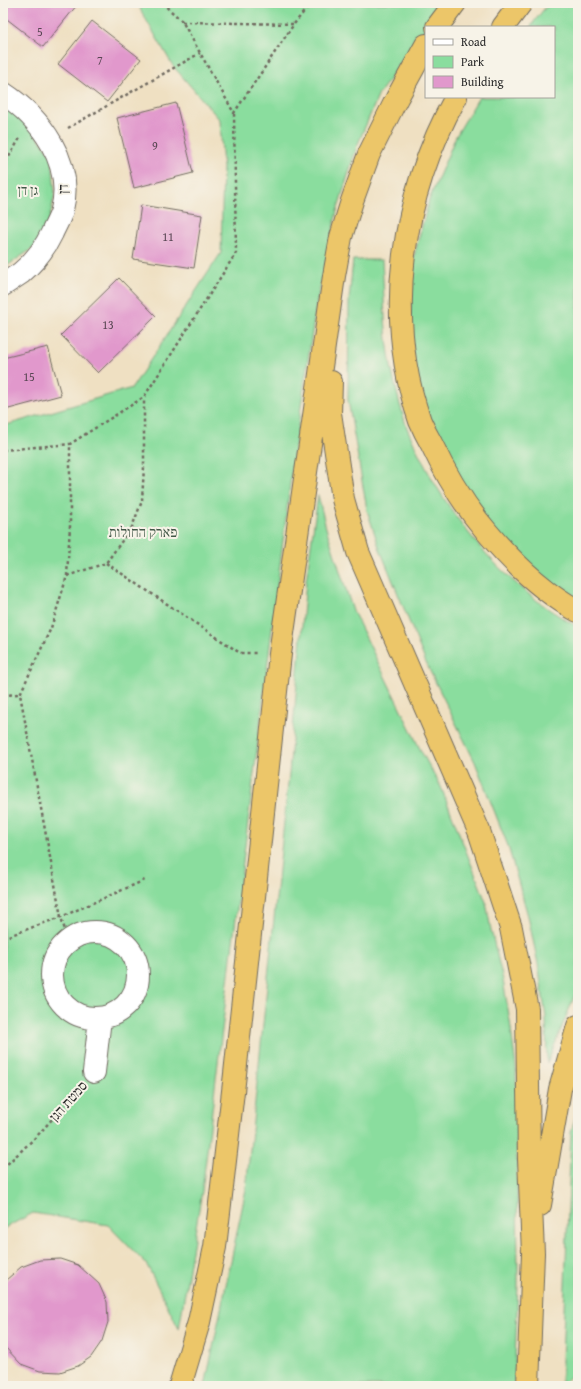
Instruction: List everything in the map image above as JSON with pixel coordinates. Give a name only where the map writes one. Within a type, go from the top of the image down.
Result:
[{"type":"highway","points":[[439,26],[455,3]]},
{"type":"highway","points":[[504,26],[521,3]]},
{"type":"highway","points":[[180,1386],[199,1322],[215,1247],[280,654],[334,276],[341,237],[369,154],[425,47]]},
{"type":"highway","points":[[455,98],[428,156],[416,193],[407,232],[402,275],[400,313],[403,352],[412,392],[420,421],[437,457],[473,515],[498,545],[545,589],[578,610]]},
{"type":"highway","points":[[331,301],[330,413],[343,499],[358,552],[479,831],[511,928],[527,1009],[529,1159],[533,1252],[528,1379]]},
{"type":"highway","points":[[533,1252],[560,1089],[578,1026]]},
{"type":"street","name":"דן","points":[[3,93],[17,103],[41,128],[55,150],[62,170],[64,188],[62,211],[46,244],[35,260],[21,273],[3,285]]},
{"type":"street","points":[[95,932],[110,934],[122,942],[132,953],[137,966],[138,980],[134,994],[126,1006],[114,1014],[100,1018],[86,1017],[72,1012],[61,1003],[54,991],[51,977],[53,963],[58,950],[68,940],[81,934],[95,932]]},
{"type":"street","name":"סמטת הגן","points":[[94,1072],[100,1018]]},
{"type":"path","points":[[3,450],[70,444],[144,397],[236,253],[234,113],[182,22],[162,3]]},
{"type":"path","points":[[234,113],[294,24],[311,3]]},
{"type":"path","points":[[182,22],[294,24]]},
{"type":"path","points":[[48,139],[200,53]]},
{"type":"path","points":[[3,167],[31,118]]},
{"type":"path","points":[[67,576],[106,564],[132,527],[142,501],[144,467],[144,397]]},
{"type":"path","points":[[68,940],[61,917],[20,694],[51,628],[67,576],[70,526],[70,444]]},
{"type":"path","points":[[106,564],[240,653],[280,654]]},
{"type":"path","points":[[3,695],[20,694]]},
{"type":"path","points":[[3,938],[61,917],[145,880]]},
{"type":"path","name":"סמטת הגן","points":[[3,1168],[37,1136],[94,1072]]},
{"type":"green space","name":"פארק החולות","points":[[145,3],[443,3],[427,26],[425,26],[425,29],[379,94],[357,146],[337,211],[316,306],[293,460],[202,1191],[179,1329],[147,1265],[108,1225],[33,1213],[3,1229],[3,426],[132,388],[221,253],[223,168],[220,120],[173,66],[140,9]]},
{"type":"green space","points":[[551,3],[578,3],[578,608],[499,545],[418,411],[410,319],[414,256],[429,200],[456,136],[478,98],[555,98],[555,26],[531,26],[544,9]]},
{"type":"green space","name":"גן דן","points":[[3,106],[29,126],[52,156],[55,194],[48,225],[35,247],[8,265],[3,266]]},
{"type":"green space","points":[[353,260],[382,260],[386,331],[395,386],[407,428],[437,487],[455,515],[476,542],[499,567],[523,590],[550,610],[578,627],[578,987],[547,1064],[546,1017],[538,964],[528,916],[508,846],[475,762],[426,663],[379,547],[367,510],[348,400],[349,300]]},
{"type":"green space","points":[[318,495],[326,528],[353,611],[421,751],[441,787],[486,902],[503,980],[516,1067],[518,1283],[514,1386],[205,1386],[246,1189],[289,774],[306,581]]},
{"type":"green space","points":[[578,1107],[578,1369],[561,1386],[571,1133]]},
{"type":"building","points":[[3,3],[74,3],[77,5],[43,47],[3,16]]},
{"type":"building","points":[[92,21],[141,59],[107,102],[58,64]]},
{"type":"building","points":[[176,103],[193,173],[134,188],[117,118]]},
{"type":"building","points":[[141,205],[202,215],[194,268],[133,259]]},
{"type":"building","points":[[119,278],[156,316],[98,373],[61,335]]},
{"type":"building","points":[[48,347],[61,395],[5,410],[3,402],[3,358]]},
{"type":"building","points":[[60,1259],[78,1265],[99,1284],[107,1302],[108,1322],[102,1341],[91,1357],[78,1366],[60,1372],[40,1371],[21,1364],[3,1345],[3,1287],[6,1280],[21,1267],[40,1260]]}]
